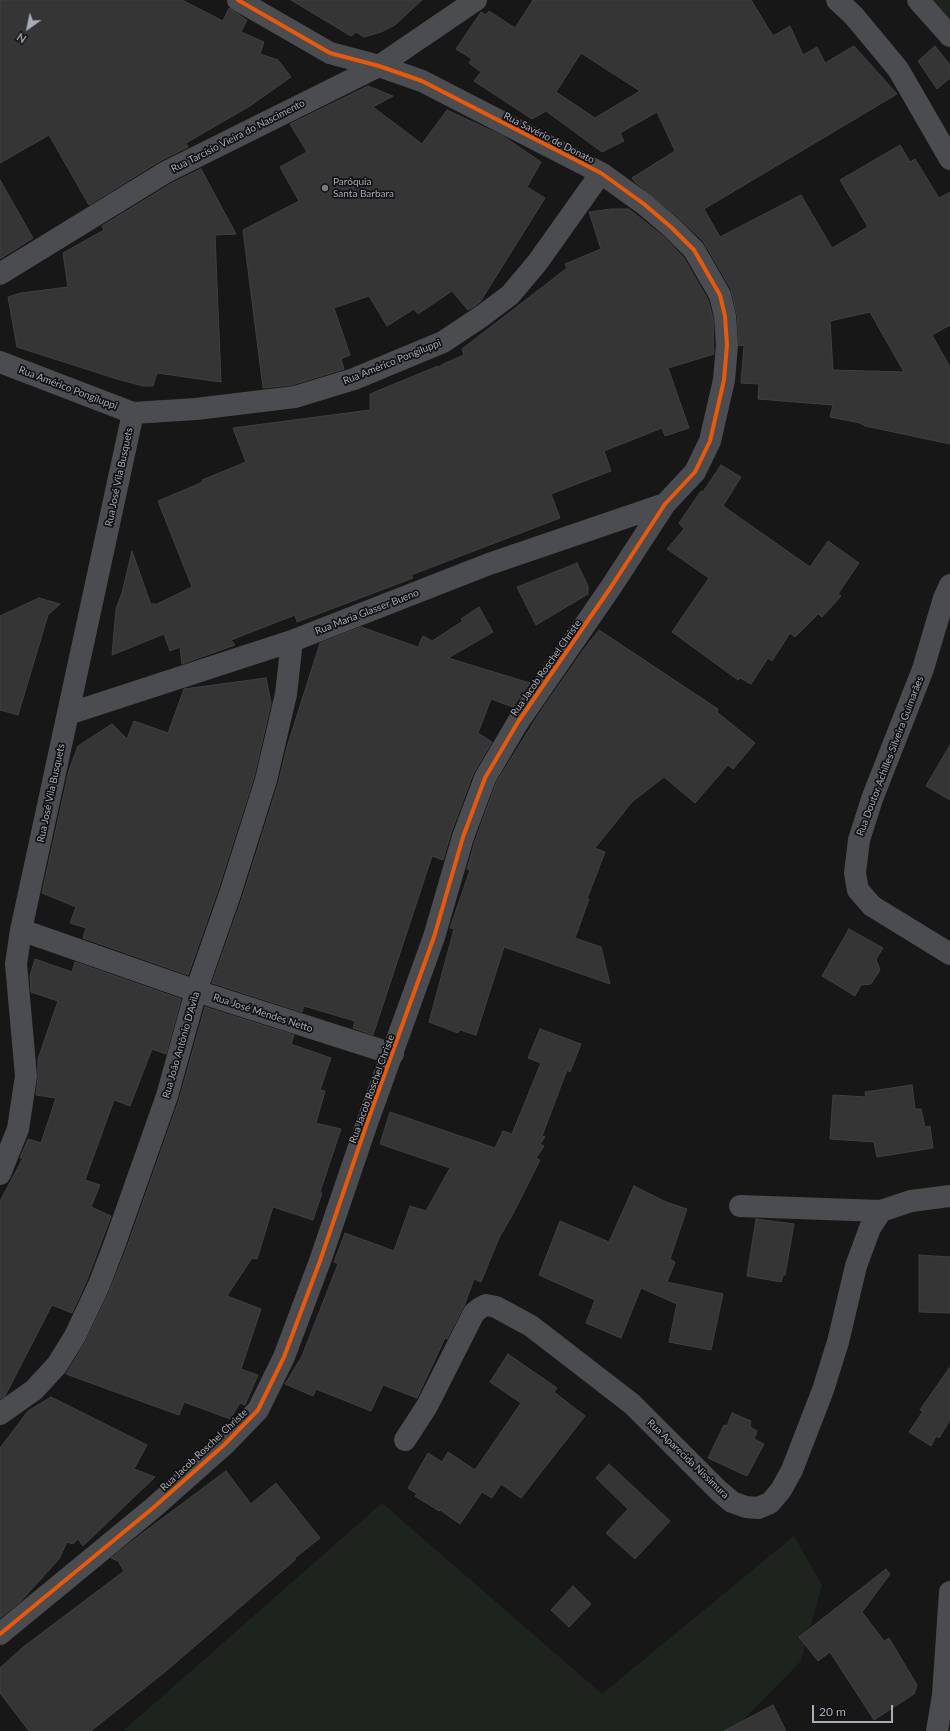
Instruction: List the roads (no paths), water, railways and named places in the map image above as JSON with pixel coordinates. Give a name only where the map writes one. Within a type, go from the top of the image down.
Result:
[{"type":"street","name":"Rua Savério de Donato","points":[[238,0],[330,53],[379,66],[422,82],[601,173],[644,204],[672,228],[694,250],[720,295],[725,316],[727,344],[724,380],[710,441],[695,472],[665,504]]},
{"type":"street","name":"Rua Tarcísio Vieira do Nascimento","points":[[0,274],[166,172],[379,66],[476,0]]},
{"type":"street","points":[[837,0],[854,16],[898,69],[950,159]]},
{"type":"street","points":[[918,0],[950,36]]},
{"type":"street","name":"Rua Américo Pongiluppi","points":[[0,362],[133,413],[196,409],[295,397],[354,379],[443,342],[510,295],[537,263],[601,173]]},
{"type":"street","name":"Rua José Vila Busquets","points":[[0,1174],[18,1129],[26,1076],[16,964],[21,930],[133,413]]},
{"type":"street","name":"Rua Maria Glasser Bueno","points":[[68,714],[292,641],[489,564],[665,504]]},
{"type":"street","name":"Rua Jacob Roschel Christe","points":[[0,1634],[153,1508],[224,1445],[258,1410],[284,1356],[393,1054],[434,937],[463,837],[485,778],[518,722],[611,587],[665,504]]},
{"type":"street","name":"Rua Doutor Achilles Silveira Guimarães","points":[[950,586],[944,598],[923,669],[872,799],[859,840],[854,873],[858,890],[872,906],[950,954]]},
{"type":"street","name":"Rua João Antônio D'Avila","points":[[0,1414],[34,1390],[57,1365],[75,1336],[99,1285],[115,1243],[167,1096],[196,991],[230,894],[266,780],[286,694],[292,641]]},
{"type":"street","name":"Rua José Mendes Netto","points":[[21,930],[196,991],[393,1054]]},
{"type":"street","points":[[0,948],[16,964]]},
{"type":"street","points":[[740,1206],[881,1211],[911,1202],[950,1196]]},
{"type":"street","name":"Rua Aparecida Nissimura","points":[[405,1440],[426,1406],[474,1313],[486,1305],[496,1307],[531,1326],[632,1404],[719,1491],[732,1502],[746,1507],[758,1508],[770,1503],[781,1490],[792,1470],[823,1390],[838,1342],[864,1241],[881,1211]]},
{"type":"street","points":[[937,1731],[943,1695],[950,1592]]},
{"type":"place","name":"Paróquia Santa Barbara","points":[[325,188]]}]
